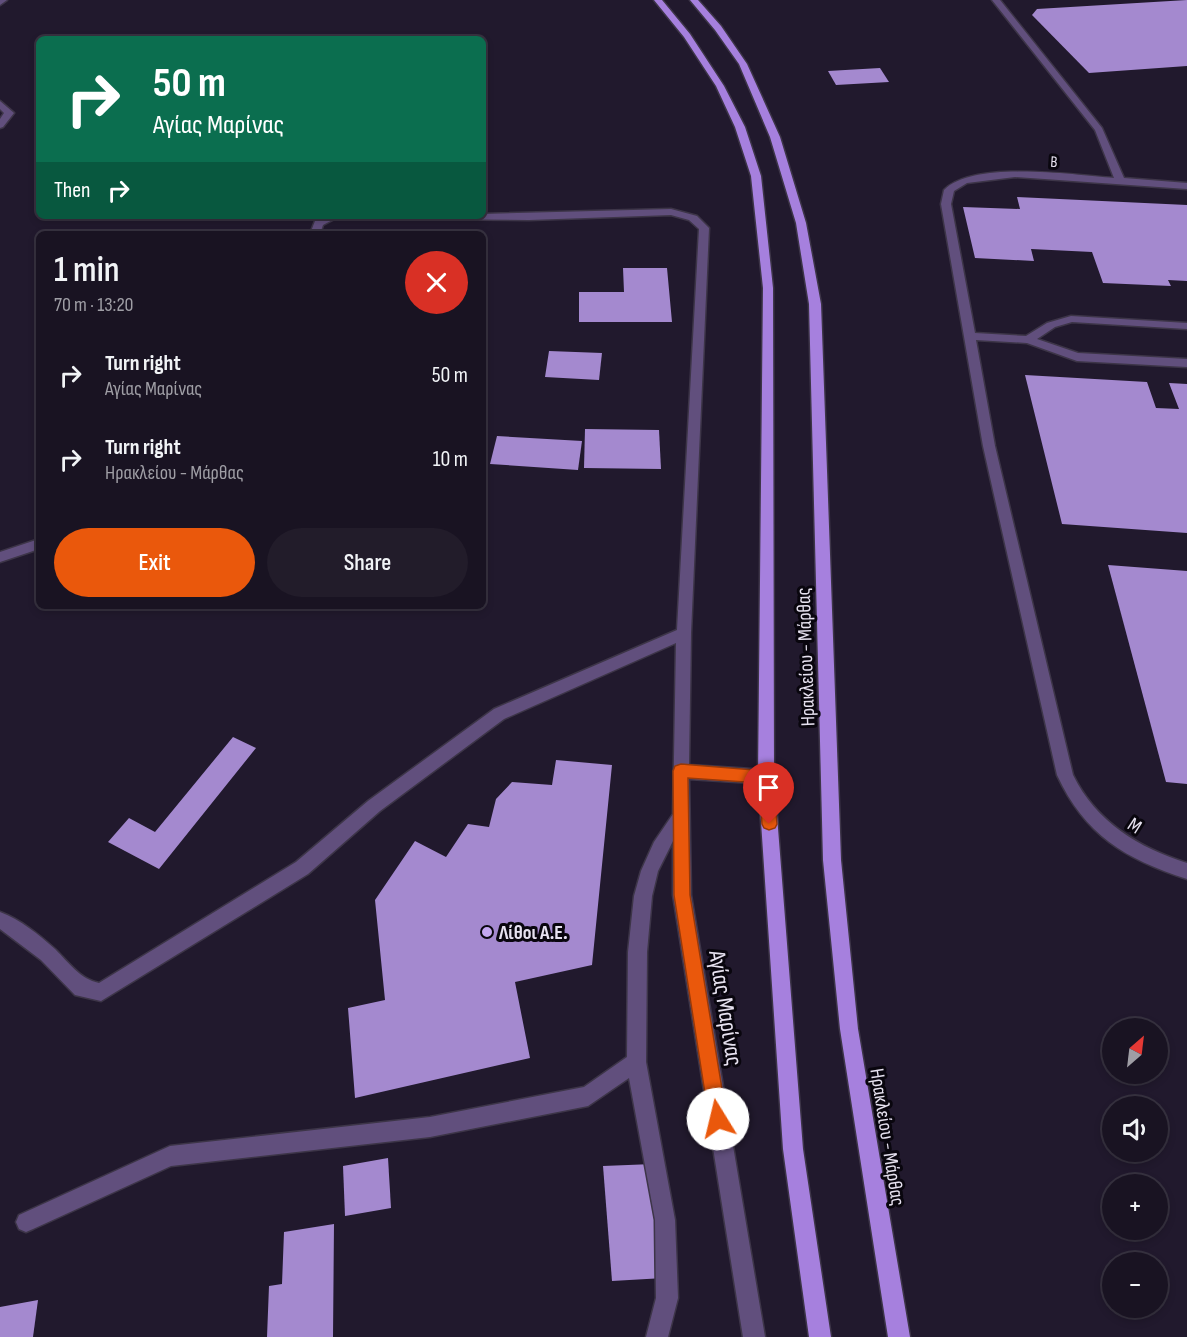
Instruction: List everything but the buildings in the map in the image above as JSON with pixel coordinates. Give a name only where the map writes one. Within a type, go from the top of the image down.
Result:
[{"type":"main road","name":"Ηρακλείου - Μάρθας","points":[[658,0],[687,36],[720,86],[740,128],[756,176],[768,288],[766,777],[793,1149],[820,1337]]},
{"type":"main road","name":"Ηρακλείου - Μάρθας","points":[[694,0],[718,28],[743,64],[775,137],[801,223],[815,304],[832,860],[849,1029],[899,1337]]},
{"type":"street","points":[[996,0],[1099,130],[1120,181]]},
{"type":"street","points":[[0,104],[9,113],[0,125]]},
{"type":"street","name":"Β","points":[[969,336],[946,204],[949,190],[964,180],[1015,174],[1187,186]]},
{"type":"street","name":"Αγίας Μαρίνας","points":[[486,217],[671,212],[693,218],[704,228],[684,633],[681,771],[682,895],[754,1337]]},
{"type":"street","points":[[316,231],[320,222],[328,219]]},
{"type":"street","points":[[1028,339],[1051,325],[1071,319],[1187,326]]},
{"type":"street","points":[[969,336],[1028,339],[1077,357],[1187,363]]},
{"type":"street","name":"Μ","points":[[969,336],[989,446],[1065,776],[1072,795],[1087,813],[1129,847],[1160,862],[1187,871]]},
{"type":"street","points":[[0,556],[36,545]]},
{"type":"street","points":[[0,920],[13,926],[47,954],[82,989],[101,992],[302,868],[374,806],[499,714],[684,633]]},
{"type":"street","points":[[681,771],[766,777]]},
{"type":"street","points":[[657,1337],[667,1298],[665,1220],[636,1062],[638,932],[654,862],[660,847],[681,816]]},
{"type":"street","points":[[27,1222],[170,1156],[430,1127],[588,1096],[636,1062]]},
{"type":"place","name":"Λίθοι Α.Ε.","points":[[487,932]]},
{"type":"route","points":[[718,1119],[682,895],[681,771],[766,777],[769,824]]}]
